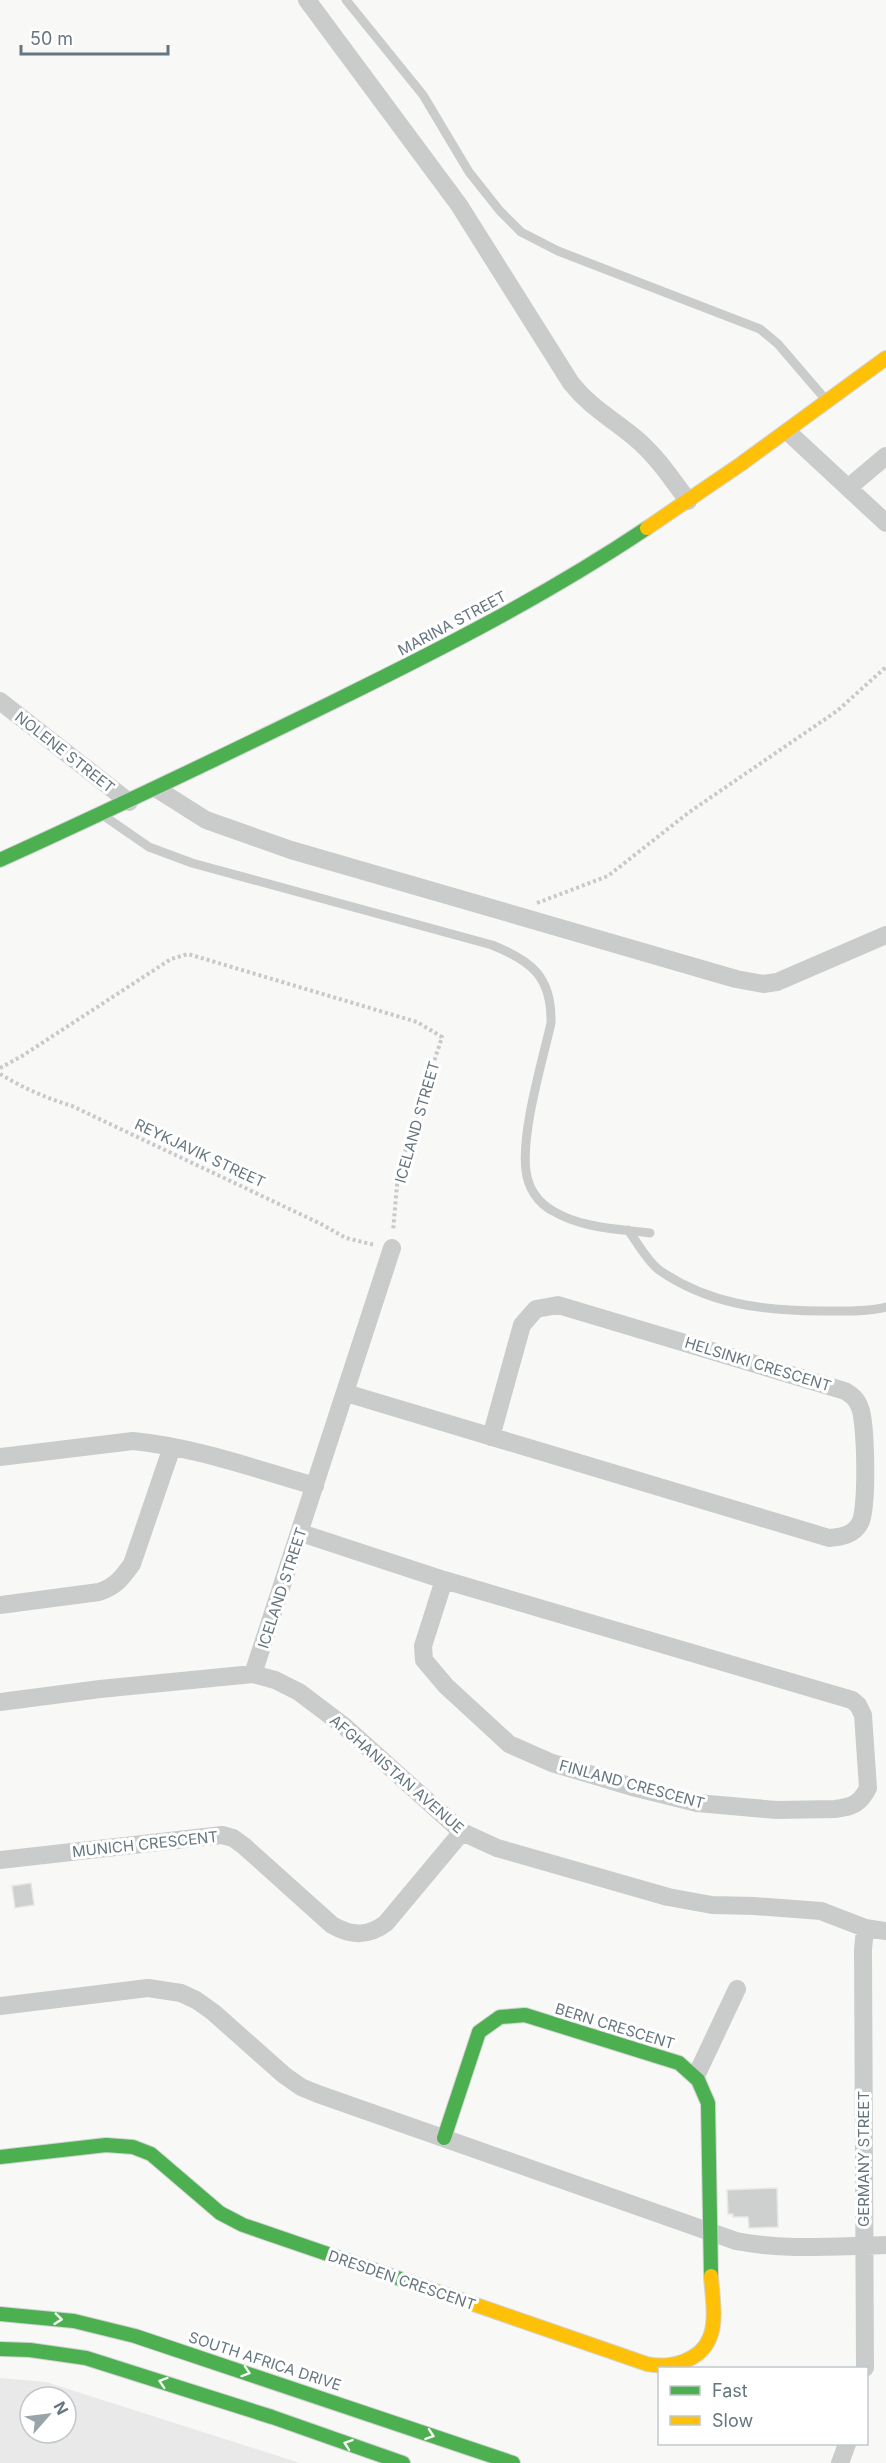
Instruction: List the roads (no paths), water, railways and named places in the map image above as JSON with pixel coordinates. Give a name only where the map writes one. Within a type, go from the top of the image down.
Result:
[{"type":"street","points":[[307,0],[459,205],[571,383],[591,405],[644,445],[688,501]]},
{"type":"street","name":"MARINA STREET","points":[[0,860],[157,789],[403,668],[503,615],[590,565],[688,501],[788,432],[886,358]]},
{"type":"street","points":[[788,432],[886,523]]},
{"type":"street","points":[[848,488],[886,456]]},
{"type":"street","name":"NOLENE STREET","points":[[0,701],[129,802]]},
{"type":"street","points":[[157,789],[206,820],[291,850],[736,979],[763,984],[795,976],[886,935]]},
{"type":"street","name":"ICELAND STREET","points":[[253,1674],[301,1533],[392,1248]]},
{"type":"street","name":"HELSINKI CRESCENT","points":[[346,1393],[491,1437],[829,1538],[848,1535],[856,1529],[864,1515],[863,1418],[855,1397],[846,1390],[558,1305],[536,1309],[522,1325],[491,1437]]},
{"type":"street","points":[[0,1457],[133,1441],[172,1447],[315,1486]]},
{"type":"street","points":[[0,1605],[99,1592],[111,1588],[121,1580],[132,1564],[172,1447]]},
{"type":"street","name":"FINLAND CRESCENT","points":[[301,1533],[444,1580],[852,1700],[862,1715],[868,1788],[864,1796],[852,1808],[733,1808],[697,1803],[636,1788],[526,1753],[509,1744],[446,1686],[424,1660],[423,1646],[444,1580]]},
{"type":"street","name":"AFGHANISTAN AVENUE","points":[[0,1702],[100,1689],[253,1674],[275,1680],[299,1692],[344,1726],[462,1832],[497,1848],[668,1897],[712,1905],[821,1911],[865,1928],[886,1931]]},
{"type":"street","name":"MUNICH CRESCENT","points":[[0,1860],[222,1835],[233,1838],[244,1846],[332,1925],[346,1932],[358,1934],[371,1932],[386,1923],[462,1832]]},
{"type":"street","name":"GERMANY STREET","points":[[865,1928],[862,1950],[865,2367]]},
{"type":"street","points":[[0,2006],[148,1988],[181,1993],[213,2012],[301,2087],[736,2241],[764,2246],[886,2245]]},
{"type":"street","points":[[711,2231],[708,2103],[696,2076],[737,1989]]},
{"type":"street","name":"BERN CRESCENT","points":[[444,2138],[479,2032],[491,2020],[501,2016],[525,2015],[679,2063],[696,2076]]},
{"type":"street","name":"DRESDEN CRESCENT","points":[[0,2157],[106,2145],[133,2147],[151,2154],[220,2213],[243,2225],[655,2366],[674,2366],[683,2362],[693,2356],[710,2338],[712,2318],[711,2231]]},
{"type":"street","name":"SOUTH AFRICA DRIVE","points":[[0,2314],[74,2321],[135,2336],[513,2463]]},
{"type":"street","points":[[0,2349],[30,2350],[86,2358],[272,2417],[404,2463]]},
{"type":"street","points":[[840,2463],[847,2445]]},
{"type":"lane","points":[[346,0],[423,95],[470,172],[500,211],[521,232],[566,254],[760,329],[778,344],[827,402]]},
{"type":"lane","points":[[102,814],[149,847],[192,863],[492,945],[526,961],[546,985],[551,1008],[551,1023],[530,1119],[525,1158],[530,1185],[543,1205],[553,1212],[583,1224],[650,1233]]},
{"type":"lane","points":[[628,1230],[657,1269],[701,1294],[738,1304],[779,1311],[834,1311],[886,1307]]}]
